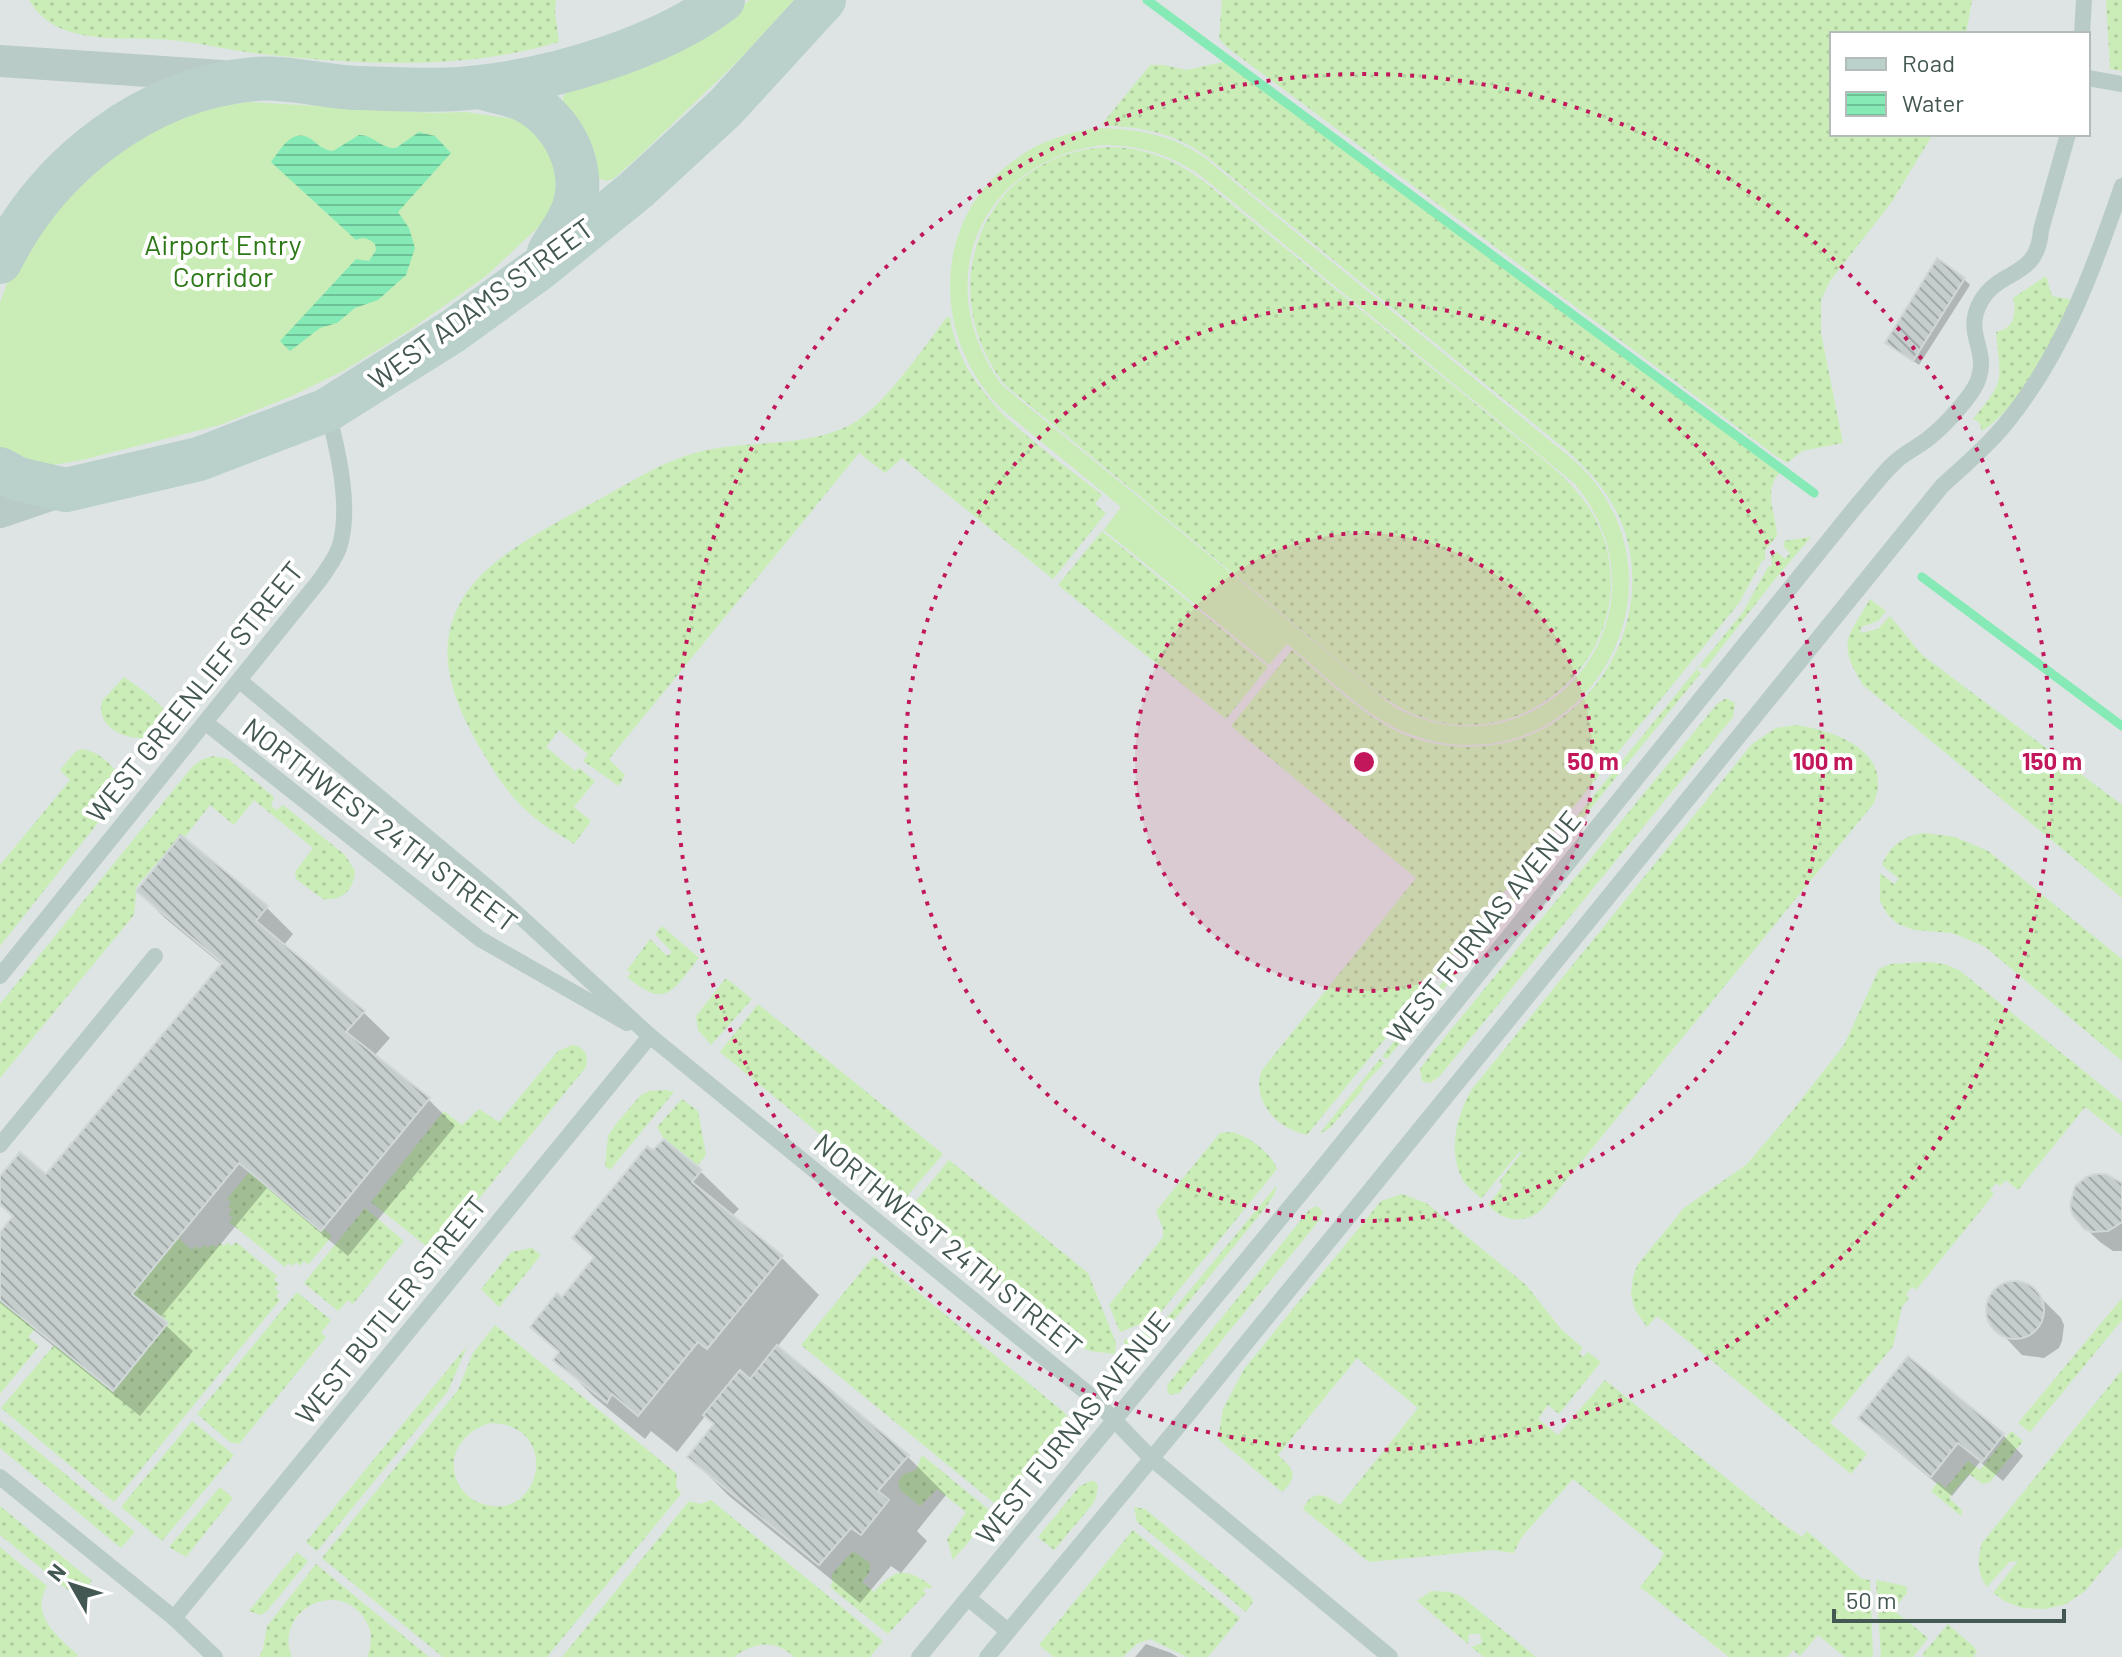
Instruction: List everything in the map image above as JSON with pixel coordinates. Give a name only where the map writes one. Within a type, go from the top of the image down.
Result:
[{"type":"main road","points":[[0,262],[14,233],[41,195],[81,155],[124,123],[195,92],[257,79],[341,87],[478,87],[531,78],[594,61],[658,38],[723,0]]},
{"type":"main road","name":"WEST ADAMS STREET","points":[[0,469],[18,479],[66,490],[199,459],[327,410],[441,340],[540,268],[636,190],[714,118],[824,0]]},
{"type":"main road","points":[[478,87],[522,99],[542,110],[562,132],[574,155],[577,182],[572,212],[540,268]]},
{"type":"street","points":[[0,61],[257,79]]},
{"type":"street","name":"WEST ADAMS STREET","points":[[0,512],[66,490]]},
{"type":"lane","points":[[2082,32],[2084,0]]},
{"type":"lane","points":[[2090,78],[2122,84]]},
{"type":"lane","name":"WEST FURNAS AVENUE","points":[[919,1657],[1317,1174],[1858,504],[1895,461],[1931,437],[1970,394],[1979,379],[1982,360],[1973,328],[1975,314],[1983,298],[2032,262],[2040,246],[2041,230],[2067,136]]},
{"type":"lane","points":[[987,1657],[1942,486],[2010,419],[2043,372],[2076,311],[2122,186]]},
{"type":"lane","name":"WEST GREENLIEF STREET","points":[[0,976],[240,681],[319,581],[338,550],[345,518],[336,445],[327,410]]},
{"type":"lane","name":"NORTHWEST 24TH STREET","points":[[240,681],[498,896],[650,1036],[1091,1396],[1151,1458],[1390,1657]]},
{"type":"lane","name":"NORTHWEST 24TH STREET","points":[[206,723],[480,939],[650,1036]]},
{"type":"lane","points":[[0,1145],[155,956]]},
{"type":"lane","name":"WEST BUTLER STREET","points":[[174,1618],[650,1036]]},
{"type":"lane","points":[[0,1477],[174,1618],[215,1657]]},
{"type":"lane","points":[[968,1598],[1008,1631]]},
{"type":"shaded area","points":[[0,0],[2122,0],[2122,1657],[0,1657]]},
{"type":"green space","points":[[29,0],[556,0],[559,42],[524,51],[452,61],[379,63],[306,58],[161,39],[77,34],[58,27],[42,16]]},
{"type":"green space","points":[[750,0],[794,0],[741,58],[635,160],[613,179],[600,179],[563,103],[567,91],[713,25]]},
{"type":"green space","points":[[1222,0],[1972,0],[1966,32],[1830,32],[1830,136],[1932,136],[1891,203],[1830,281],[1821,300],[1821,333],[1843,443],[1802,451],[1787,463],[1219,39]]},
{"type":"green space","points":[[2106,0],[2122,0],[2122,71],[2110,69]]},
{"type":"green space","points":[[1223,62],[1238,68],[1779,473],[1771,495],[1777,536],[1765,550],[1765,560],[1739,603],[1307,1135],[1286,1127],[1269,1112],[1260,1092],[1262,1070],[1416,878],[1231,726],[1292,650],[1352,702],[1402,733],[1432,743],[1456,746],[1492,745],[1516,740],[1546,727],[1573,709],[1595,685],[1613,658],[1625,629],[1631,597],[1632,565],[1625,532],[1615,508],[1585,467],[1566,450],[1195,148],[1158,133],[1104,126],[1103,123],[1150,65],[1186,70]]},
{"type":"green space","name":"Airport Entry Corridor","points":[[248,102],[433,113],[466,112],[520,120],[539,134],[558,172],[554,205],[544,222],[486,276],[410,330],[345,370],[292,396],[220,425],[82,460],[41,467],[0,449],[0,303],[10,274],[31,233],[130,140],[207,108]]},
{"type":"green space","points":[[1096,128],[1153,134],[1179,143],[1205,158],[1576,462],[1612,510],[1628,562],[1626,614],[1608,662],[1576,703],[1533,732],[1480,745],[1421,738],[1384,722],[1287,644],[1269,665],[1104,530],[1121,507],[1005,412],[981,384],[963,352],[953,317],[950,282],[955,247],[967,214],[988,184],[1034,147]],"holes":[[[1102,145],[1116,145],[1165,156],[1200,175],[1575,484],[1604,534],[1612,585],[1603,632],[1580,673],[1544,705],[1500,723],[1449,725],[1394,707],[1003,386],[981,348],[969,309],[968,270],[978,234],[996,202],[1023,176],[1059,156]]]},
{"type":"green space","points":[[1108,147],[1134,149],[1158,156],[1202,180],[1573,487],[1601,531],[1611,574],[1607,615],[1592,652],[1568,683],[1536,707],[1499,721],[1458,725],[1416,715],[1401,708],[1379,694],[1005,385],[983,347],[972,308],[971,269],[981,233],[1000,200],[1028,174],[1064,155]]},
{"type":"green space","points":[[2046,276],[2052,296],[2072,300],[2022,390],[1996,421],[1982,431],[1979,422],[1973,419],[1992,395],[1999,378],[1996,332],[2007,328],[2013,320],[2013,298]]},
{"type":"green space","points":[[950,317],[957,346],[970,373],[987,397],[1031,439],[1102,495],[1095,504],[1106,513],[1053,579],[902,458],[885,473],[859,453],[609,759],[625,775],[619,786],[583,761],[588,754],[559,730],[546,747],[575,771],[579,768],[595,781],[574,807],[591,821],[574,844],[534,817],[509,792],[482,751],[463,714],[450,676],[449,637],[453,618],[475,581],[529,538],[675,460],[705,450],[810,438],[850,425],[889,391]]},
{"type":"green space","points":[[1102,531],[1268,667],[1226,719],[1058,585]]},
{"type":"green space","points":[[1811,537],[1705,669],[1700,666],[1697,670],[1701,673],[1387,1059],[1382,1056],[1743,612],[1772,565],[1771,553],[1774,555],[1777,552],[1785,559],[1790,553],[1783,546],[1783,541]]},
{"type":"green space","points":[[1870,599],[1886,611],[1878,621],[1861,627],[1860,633],[1878,629],[1890,616],[1922,655],[2122,805],[2122,898],[1863,685],[1850,658],[1848,640]]},
{"type":"green space","points":[[124,677],[161,707],[172,730],[142,738],[118,733],[106,723],[101,709],[102,701]]},
{"type":"green space","points":[[1726,698],[1735,703],[1733,717],[1439,1077],[1430,1083],[1422,1081],[1420,1069],[1432,1053],[1717,704]]},
{"type":"green space","points":[[1796,725],[1844,739],[1869,757],[1876,770],[1878,785],[1874,803],[1545,1206],[1524,1219],[1509,1218],[1495,1211],[1488,1205],[1503,1186],[1499,1182],[1522,1152],[1481,1199],[1464,1182],[1456,1159],[1456,1135],[1472,1089],[1752,744],[1776,728]]},
{"type":"green space","points":[[82,749],[97,754],[111,765],[119,779],[120,795],[0,946],[0,865],[70,780],[60,770],[75,752]]},
{"type":"green space","points":[[213,756],[228,759],[274,797],[271,806],[277,810],[283,805],[345,855],[355,871],[349,889],[336,898],[323,899],[296,879],[295,872],[313,848],[254,800],[234,825],[210,805],[184,838],[180,836],[137,886],[134,915],[0,1078],[0,1004],[192,767]]},
{"type":"green space","points":[[1925,833],[1955,837],[1988,851],[2122,959],[2122,1061],[1984,946],[1952,933],[1914,930],[1898,924],[1888,915],[1880,901],[1880,873],[1894,884],[1899,879],[1882,865],[1899,842]]},
{"type":"green space","points":[[662,926],[699,958],[675,987],[660,994],[652,993],[627,977],[631,973],[627,970],[650,939],[667,956],[672,952],[655,934]]},
{"type":"green space","points":[[1928,962],[1959,970],[2122,1102],[2122,1136],[2085,1107],[2018,1190],[2006,1180],[2000,1186],[1996,1183],[1990,1190],[1994,1194],[1916,1290],[1912,1287],[1906,1294],[1909,1298],[1902,1307],[1893,1346],[1830,1423],[1867,1454],[1851,1474],[1657,1316],[1647,1327],[1635,1310],[1631,1295],[1633,1277],[1638,1264],[1684,1208],[1746,1165],[1793,1110],[1844,1045],[1879,969],[1890,964]]},
{"type":"green space","points":[[726,978],[752,999],[711,1045],[698,1030],[696,1016]]},
{"type":"green space","points":[[758,1004],[943,1154],[902,1202],[720,1052]]},
{"type":"green space","points":[[573,1045],[585,1053],[586,1067],[435,1253],[371,1202],[444,1111],[462,1125],[479,1109],[499,1122],[558,1051]]},
{"type":"green space","points":[[1380,1058],[1384,1063],[1330,1128],[1319,1134]]},
{"type":"green space","points":[[649,1091],[674,1092],[610,1170],[605,1166],[608,1136],[616,1124],[640,1096]]},
{"type":"green space","points":[[682,1099],[698,1111],[706,1155],[697,1166],[664,1139],[657,1127]]},
{"type":"green space","points":[[1232,1132],[1259,1146],[1277,1169],[1156,1318],[1120,1332],[1109,1305],[1163,1237],[1156,1211],[1220,1133]]},
{"type":"green space","points":[[949,1160],[1088,1273],[1116,1343],[1115,1354],[1090,1351],[1077,1345],[910,1208]]},
{"type":"green space","points":[[250,1171],[320,1231],[323,1228],[332,1236],[308,1265],[304,1261],[300,1266],[296,1262],[293,1266],[288,1263],[285,1267],[229,1222],[233,1218],[228,1214],[232,1210],[228,1207],[231,1202],[227,1199]]},
{"type":"green space","points":[[1277,1185],[1266,1207],[1165,1331],[1149,1344],[1125,1353],[1124,1340],[1161,1325]]},
{"type":"green space","points":[[1402,1194],[1426,1203],[1526,1285],[1561,1329],[1583,1348],[1579,1353],[1583,1357],[1588,1352],[1601,1362],[1559,1414],[1548,1405],[1538,1419],[1558,1435],[1605,1380],[1783,1524],[1802,1537],[1807,1531],[1862,1579],[1870,1580],[1873,1657],[1845,1657],[1818,1635],[1800,1656],[1793,1650],[1787,1657],[1729,1657],[1640,1587],[1664,1553],[1573,1479],[1521,1538],[1514,1553],[1492,1550],[1369,1562],[1303,1509],[1311,1498],[1320,1495],[1340,1505],[1418,1408],[1357,1358],[1278,1455],[1293,1477],[1282,1492],[1218,1439],[1223,1409],[1244,1369],[1381,1201]]},
{"type":"green space","points":[[1317,1206],[1323,1212],[1317,1223],[1179,1393],[1170,1395],[1168,1384],[1309,1210]]},
{"type":"green space","points":[[365,1208],[404,1241],[353,1304],[348,1300],[338,1311],[304,1283]]},
{"type":"green space","points":[[195,1217],[179,1239],[192,1250],[196,1246],[200,1249],[205,1245],[208,1248],[212,1244],[216,1247],[220,1243],[232,1246],[236,1242],[277,1276],[274,1280],[279,1284],[275,1288],[279,1292],[276,1296],[280,1300],[114,1502],[1,1408],[55,1344],[113,1390],[168,1323],[132,1294]]},
{"type":"green space","points":[[532,1248],[541,1255],[499,1307],[481,1289],[511,1252]]},
{"type":"green space","points":[[874,1256],[1066,1414],[1068,1419],[1060,1431],[998,1506],[801,1345]]},
{"type":"green space","points":[[297,1292],[331,1320],[321,1333],[326,1337],[239,1444],[230,1442],[197,1414]]},
{"type":"green space","points":[[2122,1298],[2122,1320],[2030,1432],[2018,1423]]},
{"type":"green space","points":[[0,1300],[36,1328],[28,1337],[39,1346],[0,1394]]},
{"type":"green space","points":[[495,1325],[677,1474],[676,1486],[681,1494],[547,1657],[443,1657],[322,1558],[458,1390],[473,1353]],"holes":[[[490,1423],[513,1428],[528,1439],[535,1454],[536,1471],[530,1487],[519,1500],[503,1506],[476,1501],[463,1491],[455,1475],[455,1455],[459,1446],[472,1432]]]},
{"type":"green space","points":[[467,1346],[448,1391],[317,1551],[306,1542]]},
{"type":"green space","points":[[2122,1370],[2122,1547],[2085,1591],[2066,1604],[2046,1609],[2022,1608],[2006,1602],[1993,1593],[2018,1561],[2009,1562],[1987,1587],[1979,1566],[1982,1543]]},
{"type":"green space","points":[[0,1420],[135,1532],[121,1548],[0,1448]]},
{"type":"green space","points":[[192,1421],[234,1455],[162,1541],[121,1507]]},
{"type":"green space","points":[[2011,1431],[2023,1441],[1990,1482],[1983,1484],[1969,1474],[1950,1496],[1962,1510],[1961,1516],[1931,1491],[1938,1482],[1946,1488],[1968,1461],[1980,1470]]},
{"type":"green space","points":[[922,1455],[993,1513],[953,1560],[947,1539],[966,1512],[937,1489],[920,1506],[900,1490],[898,1481],[904,1474],[916,1470]]},
{"type":"green space","points":[[1090,1481],[1098,1485],[1092,1505],[1054,1550],[1038,1537],[1079,1487]]},
{"type":"green space","points":[[220,1487],[233,1498],[186,1557],[169,1547]]},
{"type":"green space","points":[[711,1500],[883,1641],[870,1657],[794,1657],[780,1647],[764,1645],[749,1648],[734,1657],[562,1657],[689,1501],[700,1504]]},
{"type":"green space","points":[[0,1506],[92,1581],[82,1593],[73,1594],[0,1535]]},
{"type":"green space","points":[[1134,1507],[1145,1509],[1251,1597],[1253,1602],[1246,1612],[1137,1522]]},
{"type":"green space","points":[[1133,1530],[1240,1618],[1208,1657],[1187,1657],[1150,1639],[1137,1644],[1123,1657],[1054,1657],[1039,1645]]},
{"type":"green space","points":[[0,1547],[47,1586],[42,1597],[44,1616],[55,1633],[78,1655],[76,1657],[0,1657]]},
{"type":"green space","points":[[297,1552],[308,1561],[267,1611],[261,1615],[249,1611]]},
{"type":"green space","points":[[852,1552],[870,1563],[870,1571],[862,1582],[874,1592],[888,1578],[901,1573],[932,1586],[929,1589],[926,1587],[923,1591],[926,1593],[888,1634],[830,1587],[833,1581],[831,1575]]},
{"type":"green space","points":[[316,1564],[429,1657],[367,1657],[371,1639],[366,1621],[355,1608],[341,1601],[326,1600],[312,1604],[300,1613],[292,1625],[288,1640],[292,1657],[259,1657],[267,1626]]},
{"type":"green space","points":[[1876,1580],[1906,1586],[1907,1593],[1893,1610],[1928,1638],[1913,1657],[1881,1657]]},
{"type":"green space","points":[[1431,1591],[1461,1596],[1536,1657],[1484,1657],[1471,1647],[1482,1643],[1480,1634],[1469,1634],[1468,1644],[1417,1601]]},
{"type":"green space","points":[[1948,1624],[1975,1648],[1977,1652],[1973,1657],[1922,1655]]},
{"type":"water","points":[[419,132],[435,136],[451,153],[398,212],[409,228],[415,248],[406,275],[378,300],[355,308],[337,323],[320,328],[290,351],[280,341],[356,259],[369,261],[376,250],[375,244],[368,239],[356,240],[271,162],[288,141],[298,136],[333,151],[359,135],[396,148]]},
{"type":"building","points":[[1937,258],[1965,278],[1913,361],[1885,343]]},
{"type":"building","points":[[181,835],[268,906],[256,921],[365,1011],[346,1032],[430,1098],[321,1231],[239,1163],[132,1294],[168,1323],[113,1391],[0,1300],[0,1232],[13,1216],[0,1205],[0,1176],[20,1152],[46,1174],[222,963],[136,891]]},
{"type":"building","points":[[664,1139],[702,1170],[692,1182],[783,1256],[707,1349],[698,1342],[638,1416],[612,1394],[607,1403],[553,1360],[559,1352],[530,1327],[557,1293],[562,1297],[594,1257],[572,1238],[647,1146],[653,1150]]},
{"type":"building","points":[[2095,1174],[2106,1174],[2122,1183],[2122,1222],[2108,1231],[2091,1232],[2084,1229],[2072,1214],[2070,1205],[2075,1186]]},
{"type":"building","points":[[2015,1281],[2036,1289],[2044,1310],[2036,1331],[2015,1339],[1994,1331],[1986,1310],[1994,1289]]},
{"type":"building","points":[[777,1345],[909,1455],[878,1491],[889,1500],[861,1535],[851,1528],[819,1565],[687,1457],[714,1424],[703,1415],[740,1370],[750,1379]]},
{"type":"building","points":[[1908,1356],[2004,1434],[1982,1462],[1958,1443],[1931,1477],[1858,1418]]},
{"type":"waterway","points":[[1147,0],[1814,493]]},
{"type":"waterway","points":[[1922,577],[2122,726]]}]
